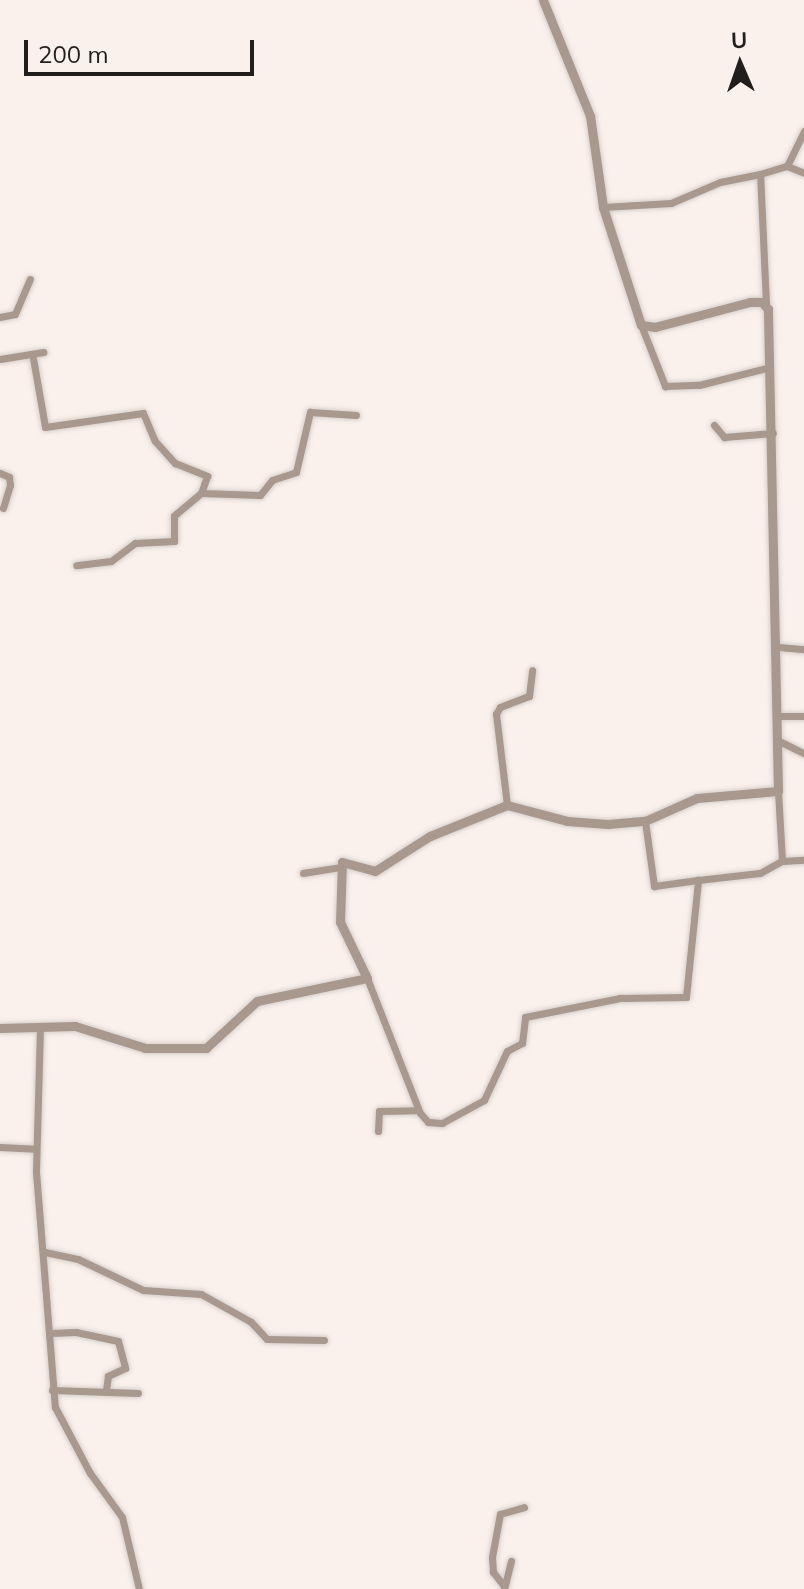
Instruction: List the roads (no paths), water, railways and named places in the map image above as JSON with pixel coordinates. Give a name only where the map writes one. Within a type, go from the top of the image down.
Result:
[{"type":"street","points":[[543,0],[590,116],[603,207],[641,325],[665,386],[699,385],[766,368]]},
{"type":"street","points":[[787,166],[804,131]]},
{"type":"street","points":[[603,207],[671,203],[720,182],[787,166],[804,173]]},
{"type":"street","points":[[760,174],[766,368],[773,433],[779,647],[778,791],[782,861]]},
{"type":"street","points":[[0,317],[15,314],[30,279]]},
{"type":"street","points":[[641,325],[655,327],[738,304],[766,304]]},
{"type":"street","points":[[0,359],[33,358],[43,352]]},
{"type":"street","points":[[33,358],[45,427],[143,413],[155,441],[175,463],[206,474],[201,493],[174,516],[174,541],[135,543],[111,561],[76,565]]},
{"type":"street","points":[[201,493],[260,495],[272,480],[296,472],[310,412],[356,415]]},
{"type":"street","points":[[714,425],[724,437],[773,433]]},
{"type":"street","points":[[0,473],[7,475],[10,485],[3,508]]},
{"type":"street","points":[[779,647],[804,649]]},
{"type":"street","points":[[507,805],[496,714],[500,707],[529,696],[532,670]]},
{"type":"street","points":[[779,716],[804,716]]},
{"type":"street","points":[[779,741],[804,753]]},
{"type":"street","points":[[698,880],[686,997],[620,998],[528,1015],[522,1020],[522,1043],[507,1051],[477,1107],[435,1124],[418,1110],[367,978],[340,922],[340,867],[345,861],[365,871],[380,869],[430,836],[507,805],[582,824],[645,821],[697,798],[778,791]]},
{"type":"street","points":[[645,821],[656,889],[698,880],[760,873],[782,861],[804,860]]},
{"type":"street","points":[[303,873],[340,867]]},
{"type":"street","points":[[0,1028],[80,1027],[145,1048],[206,1048],[257,1001],[367,978]]},
{"type":"street","points":[[40,1028],[35,1149],[45,1252],[52,1390],[60,1419],[122,1517],[139,1589]]},
{"type":"street","points":[[378,1131],[379,1111],[418,1110]]},
{"type":"street","points":[[0,1147],[35,1149]]},
{"type":"street","points":[[45,1252],[94,1265],[143,1290],[201,1294],[251,1322],[267,1339],[324,1340]]},
{"type":"street","points":[[50,1333],[76,1332],[118,1341],[125,1368],[108,1376],[106,1391]]},
{"type":"street","points":[[52,1390],[138,1393]]},
{"type":"street","points":[[504,1588],[493,1572],[492,1557],[499,1519],[503,1511],[524,1507]]},
{"type":"street","points":[[504,1588],[511,1561]]}]
